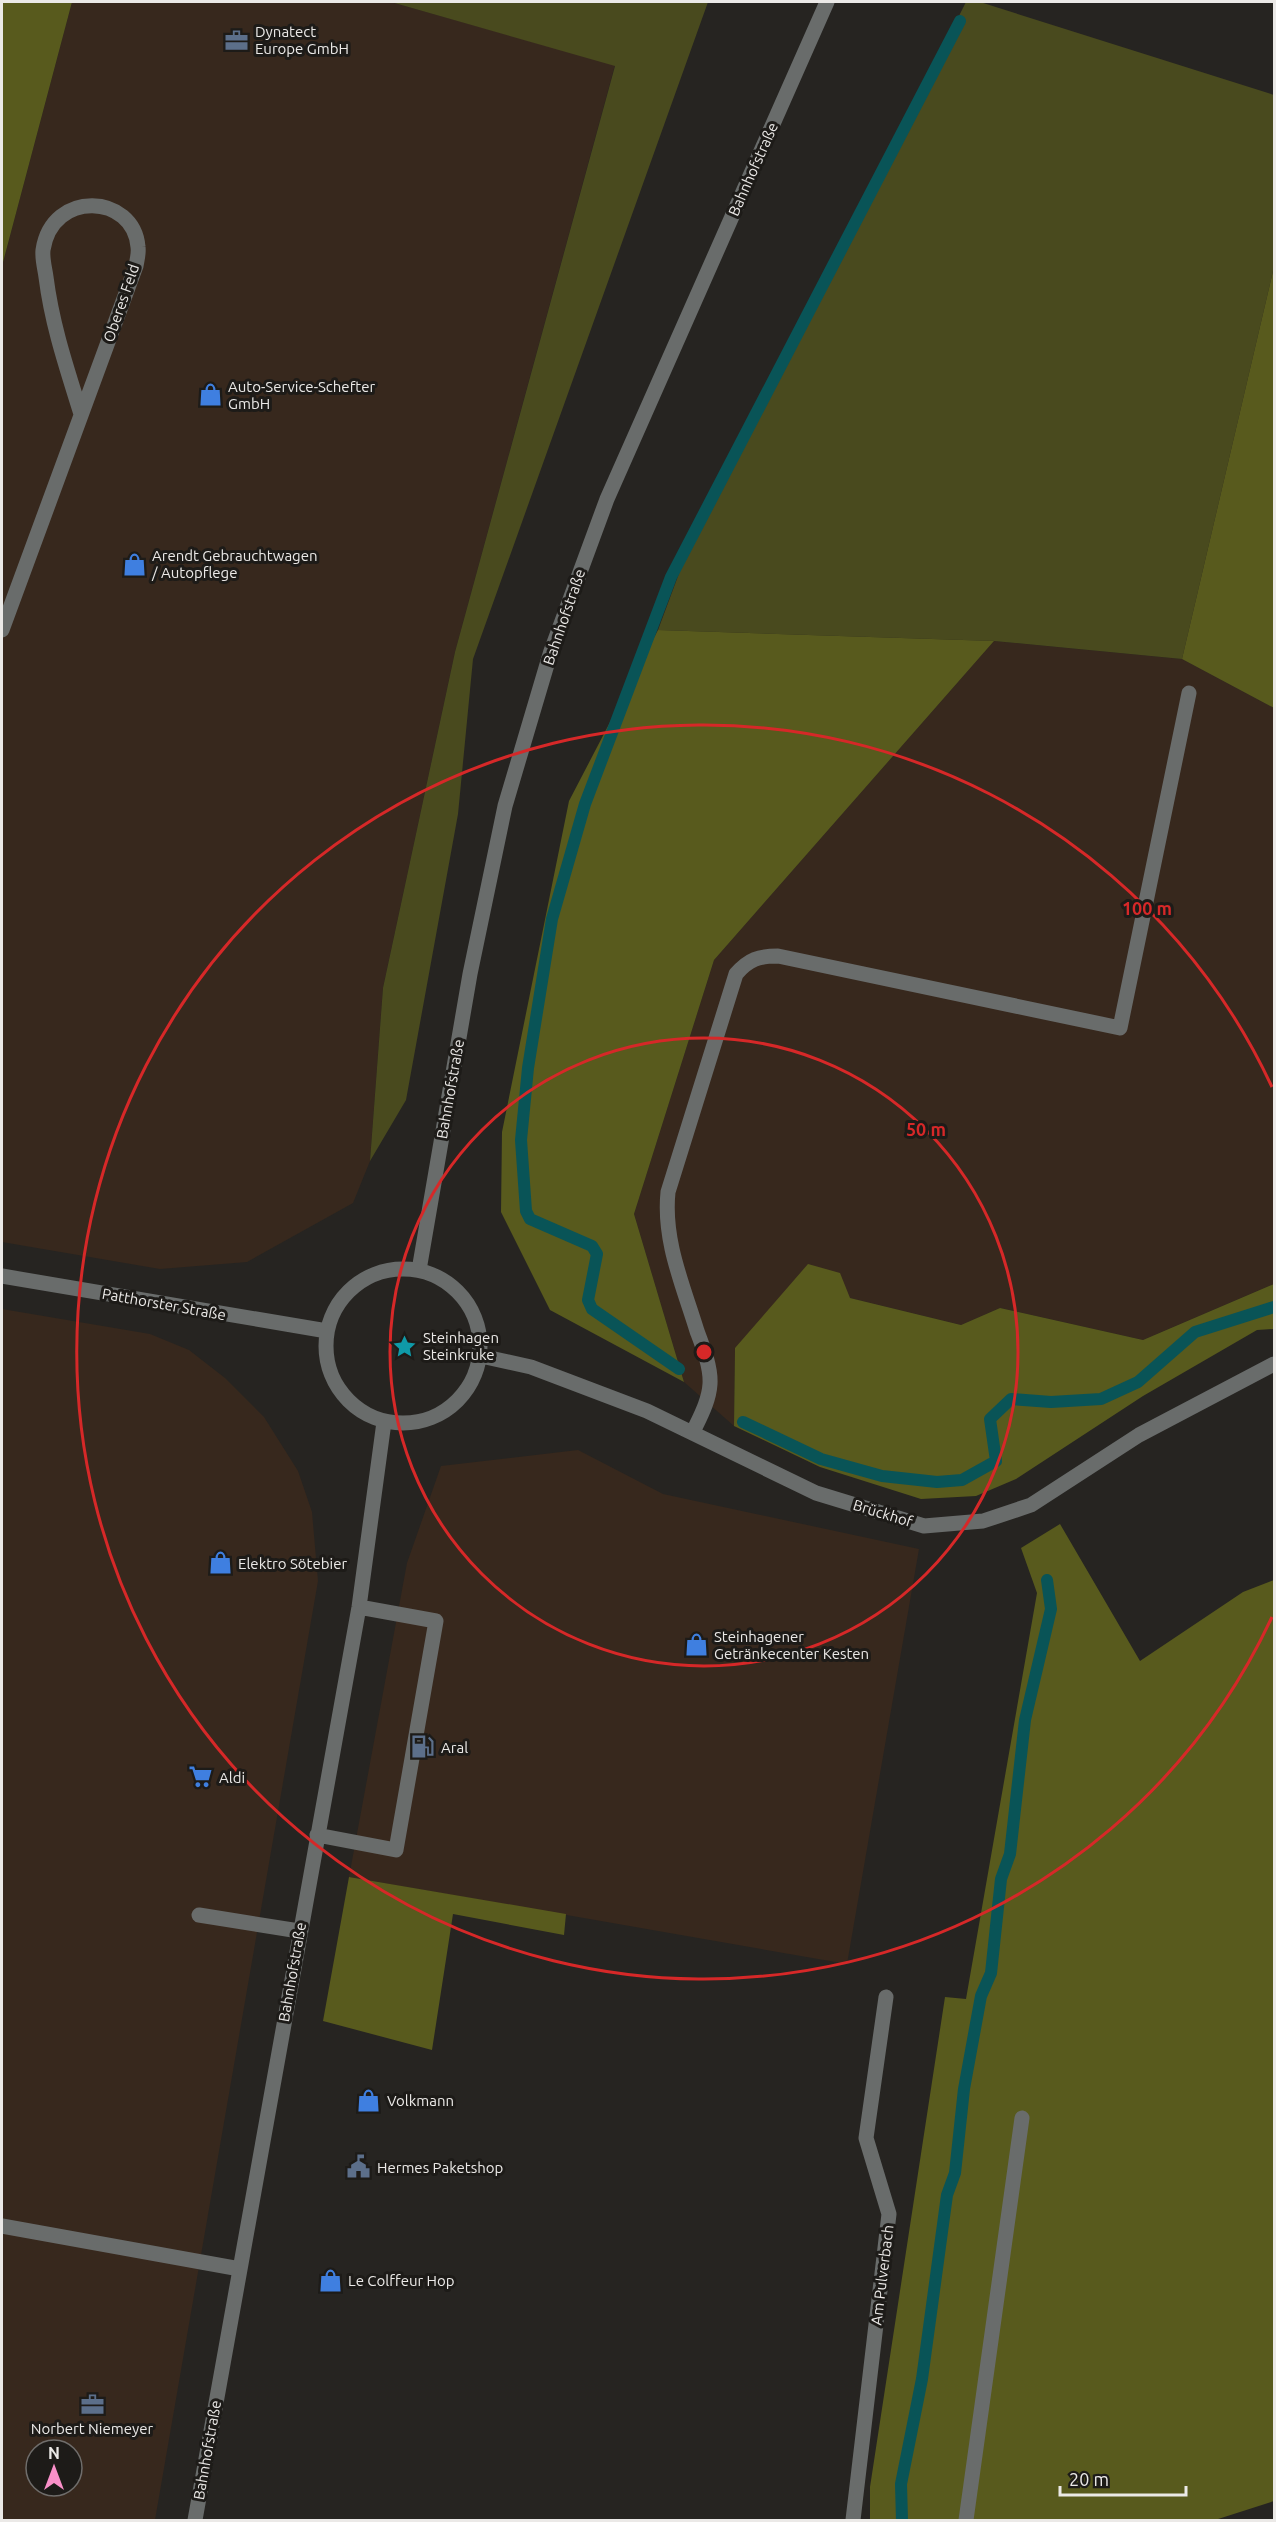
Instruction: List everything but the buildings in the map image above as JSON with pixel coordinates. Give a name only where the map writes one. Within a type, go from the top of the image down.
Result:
[{"type":"street","name":"Bahnhofstraße","points":[[419,1270],[470,974],[505,806],[551,651],[607,499],[827,2]]},
{"type":"street","name":"Oberes Feld","points":[[2,630],[136,266],[138,247],[132,228],[122,217],[95,206],[80,206],[66,211],[54,222],[42,252],[50,313],[81,414]]},
{"type":"street","points":[[693,1432],[705,1408],[710,1384],[706,1360],[669,1242],[666,1216],[668,1192],[736,974],[746,963],[759,956],[778,956],[1120,1028],[1190,693]]},
{"type":"street","points":[[394,1269],[419,1270],[441,1278],[459,1292],[473,1311],[480,1333],[481,1356],[473,1381],[458,1402],[443,1412],[411,1424],[384,1422],[362,1413],[344,1397],[338,1388],[332,1378],[326,1355],[327,1331],[340,1302],[350,1289],[371,1275],[394,1269]]},
{"type":"street","name":"Patthorster Straße","points":[[2,1276],[327,1331]]},
{"type":"street","name":"Brückhof","points":[[481,1356],[531,1367],[647,1411],[826,1496],[924,1526],[983,1521],[1031,1505],[1139,1435],[1275,1364]]},
{"type":"street","name":"Bahnhofstraße","points":[[195,2520],[359,1607],[384,1422]]},
{"type":"street","points":[[317,1835],[396,1850],[436,1620],[359,1607]]},
{"type":"street","points":[[199,1915],[299,1931]]},
{"type":"street","name":"Am Pulverbach","points":[[852,2520],[889,2214],[866,2138],[886,1997]]},
{"type":"street","points":[[966,2520],[1022,2118]]},
{"type":"street","points":[[2,2226],[240,2269]]},
{"type":"shaded area","points":[[2,2],[72,2],[2,266]]},
{"type":"shaded area","points":[[72,2],[391,2],[615,65],[455,652],[383,988],[370,1161],[353,1203],[247,1262],[160,1269],[2,1242],[2,266]]},
{"type":"shaded area","points":[[391,2],[708,2],[473,659],[458,814],[406,1100],[370,1161],[383,988],[455,652],[615,66]]},
{"type":"shaded area","points":[[966,2],[980,2],[1274,95],[1274,267],[1182,659],[994,641],[658,630],[681,568]]},
{"type":"shaded area","points":[[1274,267],[1274,708],[1182,659]]},
{"type":"shaded area","points":[[658,630],[994,641],[714,960],[634,1214],[684,1382],[550,1310],[501,1212],[502,1132],[569,801]]},
{"type":"shaded area","points":[[994,641],[1182,659],[1274,708],[1274,1284],[1143,1340],[1000,1308],[961,1325],[850,1298],[735,1348],[734,1426],[684,1382],[634,1214],[714,960]]},
{"type":"shaded area","points":[[808,1264],[840,1273],[850,1298],[961,1325],[1000,1308],[1143,1340],[1274,1284],[1274,1329],[1257,1330],[1143,1396],[1016,1479],[976,1496],[921,1499],[820,1467],[734,1426],[735,1348]]},
{"type":"shaded area","points":[[2,1309],[150,1334],[189,1350],[225,1378],[264,1417],[298,1471],[312,1512],[318,1581],[155,2520],[2,2520]]},
{"type":"shaded area","points":[[578,1450],[663,1494],[919,1549],[847,1964],[349,1877],[407,1563],[441,1466]]},
{"type":"shaded area","points":[[1060,1524],[1140,1661],[1243,1592],[1274,1580],[1274,2501],[1215,2520],[870,2520],[870,2487],[945,1997],[966,1999],[1037,1593],[1021,1548]]},
{"type":"shaded area","points":[[349,1877],[566,1914],[564,1935],[453,1914],[432,2050],[323,2021]]},
{"type":"waterway","points":[[679,1369],[592,1309],[588,1300],[597,1254],[592,1246],[530,1219],[526,1211],[521,1140],[528,1068],[552,919],[585,804],[671,577],[960,21]]},
{"type":"waterway","points":[[743,1422],[821,1459],[882,1476],[937,1482],[962,1480],[996,1461],[990,1419],[1011,1399],[1051,1402],[1101,1399],[1138,1382],[1195,1332],[1274,1307]]},
{"type":"waterway","points":[[902,2520],[901,2484],[922,2379],[947,2195],[955,2173],[964,2089],[981,1996],[991,1973],[1001,1879],[1010,1854],[1025,1720],[1051,1609],[1047,1580]]},
{"type":"place","name":"Dynatect Europe GmbH","points":[[237,40]]},
{"type":"place","name":"Auto-Service-Schefter GmbH","points":[[210,395]]},
{"type":"place","name":"Arendt Gebrauchtwagen / Autopflege","points":[[134,564]]},
{"type":"place","name":"Steinhagen Steinkruke","points":[[405,1346]]},
{"type":"place","name":"Elektro Sötebier","points":[[220,1563]]},
{"type":"place","name":"Steinhagener Getränkecenter Kesten","points":[[696,1645]]},
{"type":"place","name":"Aral","points":[[423,1747]]},
{"type":"place","name":"Aldi","points":[[201,1777]]},
{"type":"place","name":"Volkmann","points":[[369,2100]]},
{"type":"place","name":"Hermes Paketshop","points":[[359,2167]]},
{"type":"place","name":"Le Colffeur Hop","points":[[330,2280]]},
{"type":"place","name":"Norbert Niemeyer","points":[[92,2404]]}]
